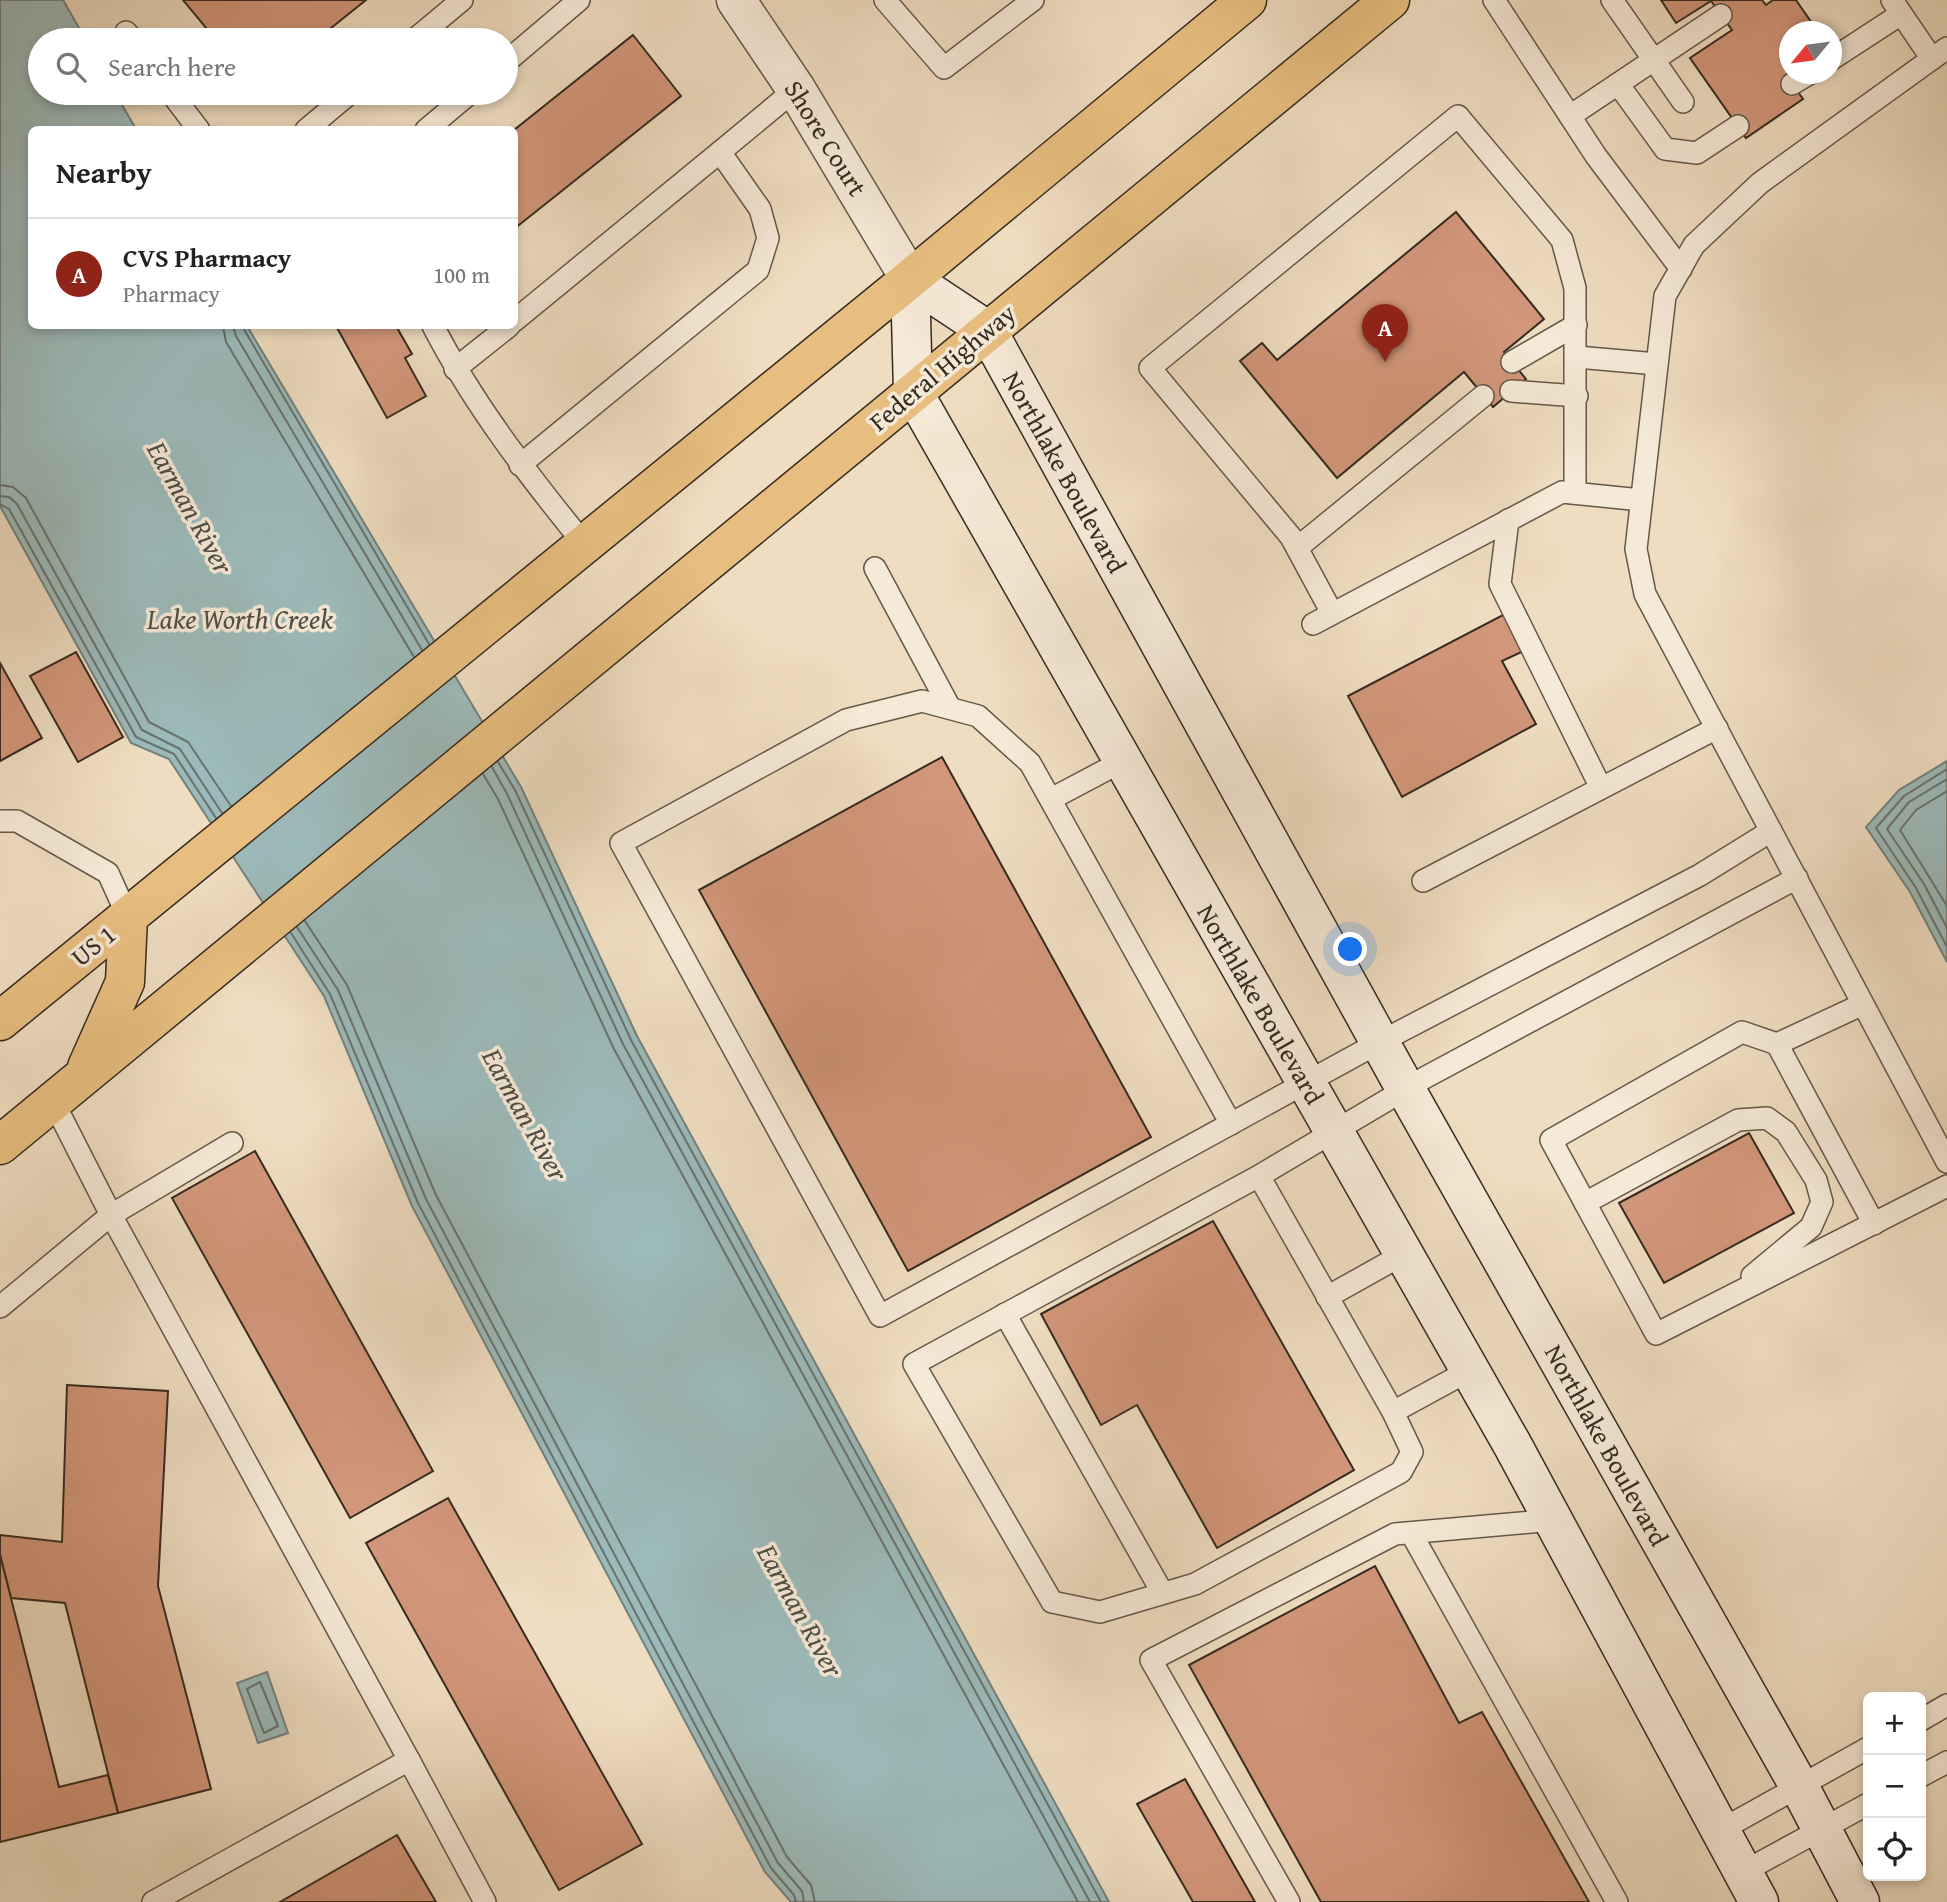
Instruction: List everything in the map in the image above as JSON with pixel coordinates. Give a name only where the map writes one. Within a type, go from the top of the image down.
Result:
[{"type":"main road","name":"Shore Court","points":[[736,0],[796,89],[910,279]]},
{"type":"main road","name":"US 1","points":[[0,1021],[910,279],[1247,0]]},
{"type":"main road","name":"Federal Highway","points":[[0,1145],[986,330],[1390,0]]},
{"type":"main road","name":"Northlake Boulevard","points":[[910,279],[986,330],[1405,1088],[1823,1829],[1860,1902]]},
{"type":"main road","name":"Northlake Boulevard","points":[[910,279],[913,392],[1470,1370],[1721,1830],[1748,1892]]},
{"type":"main road","points":[[84,1075],[125,982],[128,917]]},
{"type":"lane","points":[[428,28],[462,0]]},
{"type":"lane","points":[[518,52],[579,0]]},
{"type":"lane","points":[[885,0],[944,68],[1034,0]]},
{"type":"lane","points":[[1494,0],[1596,156],[1681,269]]},
{"type":"lane","points":[[1612,0],[1683,102]]},
{"type":"lane","points":[[1842,51],[1896,7],[1940,53],[1760,183],[1695,245],[1665,296],[1636,549],[1645,594],[1797,877],[1861,1005],[1947,1162]]},
{"type":"lane","points":[[1570,116],[1721,15]]},
{"type":"lane","points":[[1618,84],[1665,149],[1697,153],[1738,127]]},
{"type":"lane","points":[[518,318],[796,89]]},
{"type":"lane","points":[[181,105],[196,126]]},
{"type":"lane","points":[[311,126],[336,105]]},
{"type":"lane","points":[[431,126],[456,105]]},
{"type":"lane","points":[[1332,613],[1297,548],[1150,368],[1458,116],[1562,240],[1575,288],[1575,493]]},
{"type":"lane","points":[[520,465],[758,270],[768,238],[761,209],[720,152]]},
{"type":"lane","points":[[1512,362],[1576,325]]},
{"type":"lane","points":[[435,329],[455,369],[520,465],[585,545]]},
{"type":"lane","points":[[455,369],[505,329]]},
{"type":"lane","points":[[1577,357],[1657,364]]},
{"type":"lane","points":[[1511,391],[1577,396]]},
{"type":"lane","points":[[1297,548],[1483,396]]},
{"type":"lane","points":[[1312,624],[1562,492],[1641,500]]},
{"type":"lane","points":[[1508,520],[1500,584],[1601,788]]},
{"type":"lane","points":[[875,568],[950,708]]},
{"type":"lane","points":[[1231,1124],[1030,763],[978,716],[922,701],[846,720],[621,843],[880,1316],[1307,1085],[1380,1042],[1700,875],[1771,831]]},
{"type":"lane","points":[[1423,881],[1717,728]]},
{"type":"lane","points":[[1051,799],[1123,761]]},
{"type":"lane","points":[[0,834],[9,821],[108,873],[128,917]]},
{"type":"lane","points":[[1259,1176],[1393,1412],[1412,1452],[1401,1472],[1195,1584],[1100,1612],[1052,1602],[914,1364],[1259,1176],[1405,1088],[1797,877]]},
{"type":"lane","points":[[1777,1044],[1861,1005]]},
{"type":"lane","points":[[1874,1224],[1777,1044],[1742,1031],[1551,1140],[1656,1334],[1874,1224],[1947,1186]]},
{"type":"lane","points":[[53,1101],[111,1215],[485,1902]]},
{"type":"lane","points":[[1584,1203],[1738,1119],[1767,1118],[1786,1132],[1816,1180],[1822,1202],[1811,1227],[1724,1300]]},
{"type":"lane","points":[[0,1307],[111,1215],[232,1143]]},
{"type":"lane","points":[[1327,1297],[1404,1254]]},
{"type":"lane","points":[[1005,1314],[1163,1592]]},
{"type":"lane","points":[[1393,1412],[1470,1370]]},
{"type":"lane","points":[[1289,1902],[1151,1660],[1395,1534],[1553,1520]]},
{"type":"lane","points":[[1411,1533],[1617,1902]]},
{"type":"lane","points":[[1926,1717],[1947,1705]]},
{"type":"lane","points":[[1721,1830],[1863,1751]]},
{"type":"lane","points":[[153,1902],[409,1760]]},
{"type":"lane","points":[[1926,1773],[1947,1762]]},
{"type":"lane","points":[[1748,1892],[1823,1829],[1863,1807]]},
{"type":"water","name":"Lake Worth Creek","points":[[0,0],[63,0],[79,28],[28,28],[28,105],[122,105],[134,126],[28,126],[28,329],[249,329],[521,787],[637,1036],[1109,1902],[791,1902],[765,1872],[412,1206],[324,996],[169,759],[131,743],[0,506]]},
{"type":"water","points":[[1947,761],[1947,962],[1910,892],[1866,827],[1899,790]]},
{"type":"water","points":[[267,1672],[288,1733],[258,1743],[237,1683]]},
{"type":"building","points":[[183,0],[366,0],[331,28],[206,28]]},
{"type":"building","points":[[1661,0],[1762,0],[1766,5],[1773,0],[1796,0],[1810,21],[1779,21],[1779,84],[1792,84],[1803,99],[1746,138],[1690,58],[1732,30],[1711,1],[1676,23]]},
{"type":"building","points":[[633,35],[681,96],[518,226],[518,127]]},
{"type":"building","points":[[1456,212],[1544,319],[1504,352],[1526,379],[1493,407],[1464,372],[1337,478],[1240,361],[1262,343],[1277,360]]},
{"type":"building","points":[[338,329],[398,329],[412,354],[405,358],[426,396],[387,418]]},
{"type":"building","points":[[1522,605],[1541,643],[1502,661],[1536,724],[1402,797],[1348,696]]},
{"type":"building","points":[[76,652],[123,737],[78,762],[30,676]]},
{"type":"building","points":[[0,663],[42,738],[0,761]]},
{"type":"building","points":[[942,757],[1151,1137],[908,1271],[699,890]]},
{"type":"building","points":[[1749,1133],[1794,1213],[1664,1283],[1619,1203]]},
{"type":"building","points":[[255,1151],[433,1471],[350,1518],[172,1198]]},
{"type":"building","points":[[1213,1221],[1354,1470],[1217,1548],[1137,1405],[1101,1425],[1041,1314]]},
{"type":"building","points":[[67,1385],[168,1391],[158,1586],[211,1789],[118,1813],[65,1603],[11,1598],[0,1555],[0,1535],[62,1542]]},
{"type":"building","points":[[448,1498],[642,1844],[559,1890],[366,1543]]},
{"type":"building","points":[[0,1555],[59,1787],[108,1775],[118,1813],[0,1842]]},
{"type":"building","points":[[1375,1566],[1459,1723],[1482,1712],[1589,1902],[1321,1902],[1189,1665]]},
{"type":"building","points":[[1185,1779],[1255,1902],[1193,1902],[1137,1804]]},
{"type":"building","points":[[397,1835],[436,1902],[280,1902]]},
{"type":"place","name":"CVS Pharmacy","points":[[1385,362]]},
{"type":"water label","name":"Earman River","points":[[191,507]]},
{"type":"water label","name":"Earman River","points":[[526,1114]]},
{"type":"water label","name":"Earman River","points":[[801,1610]]}]
